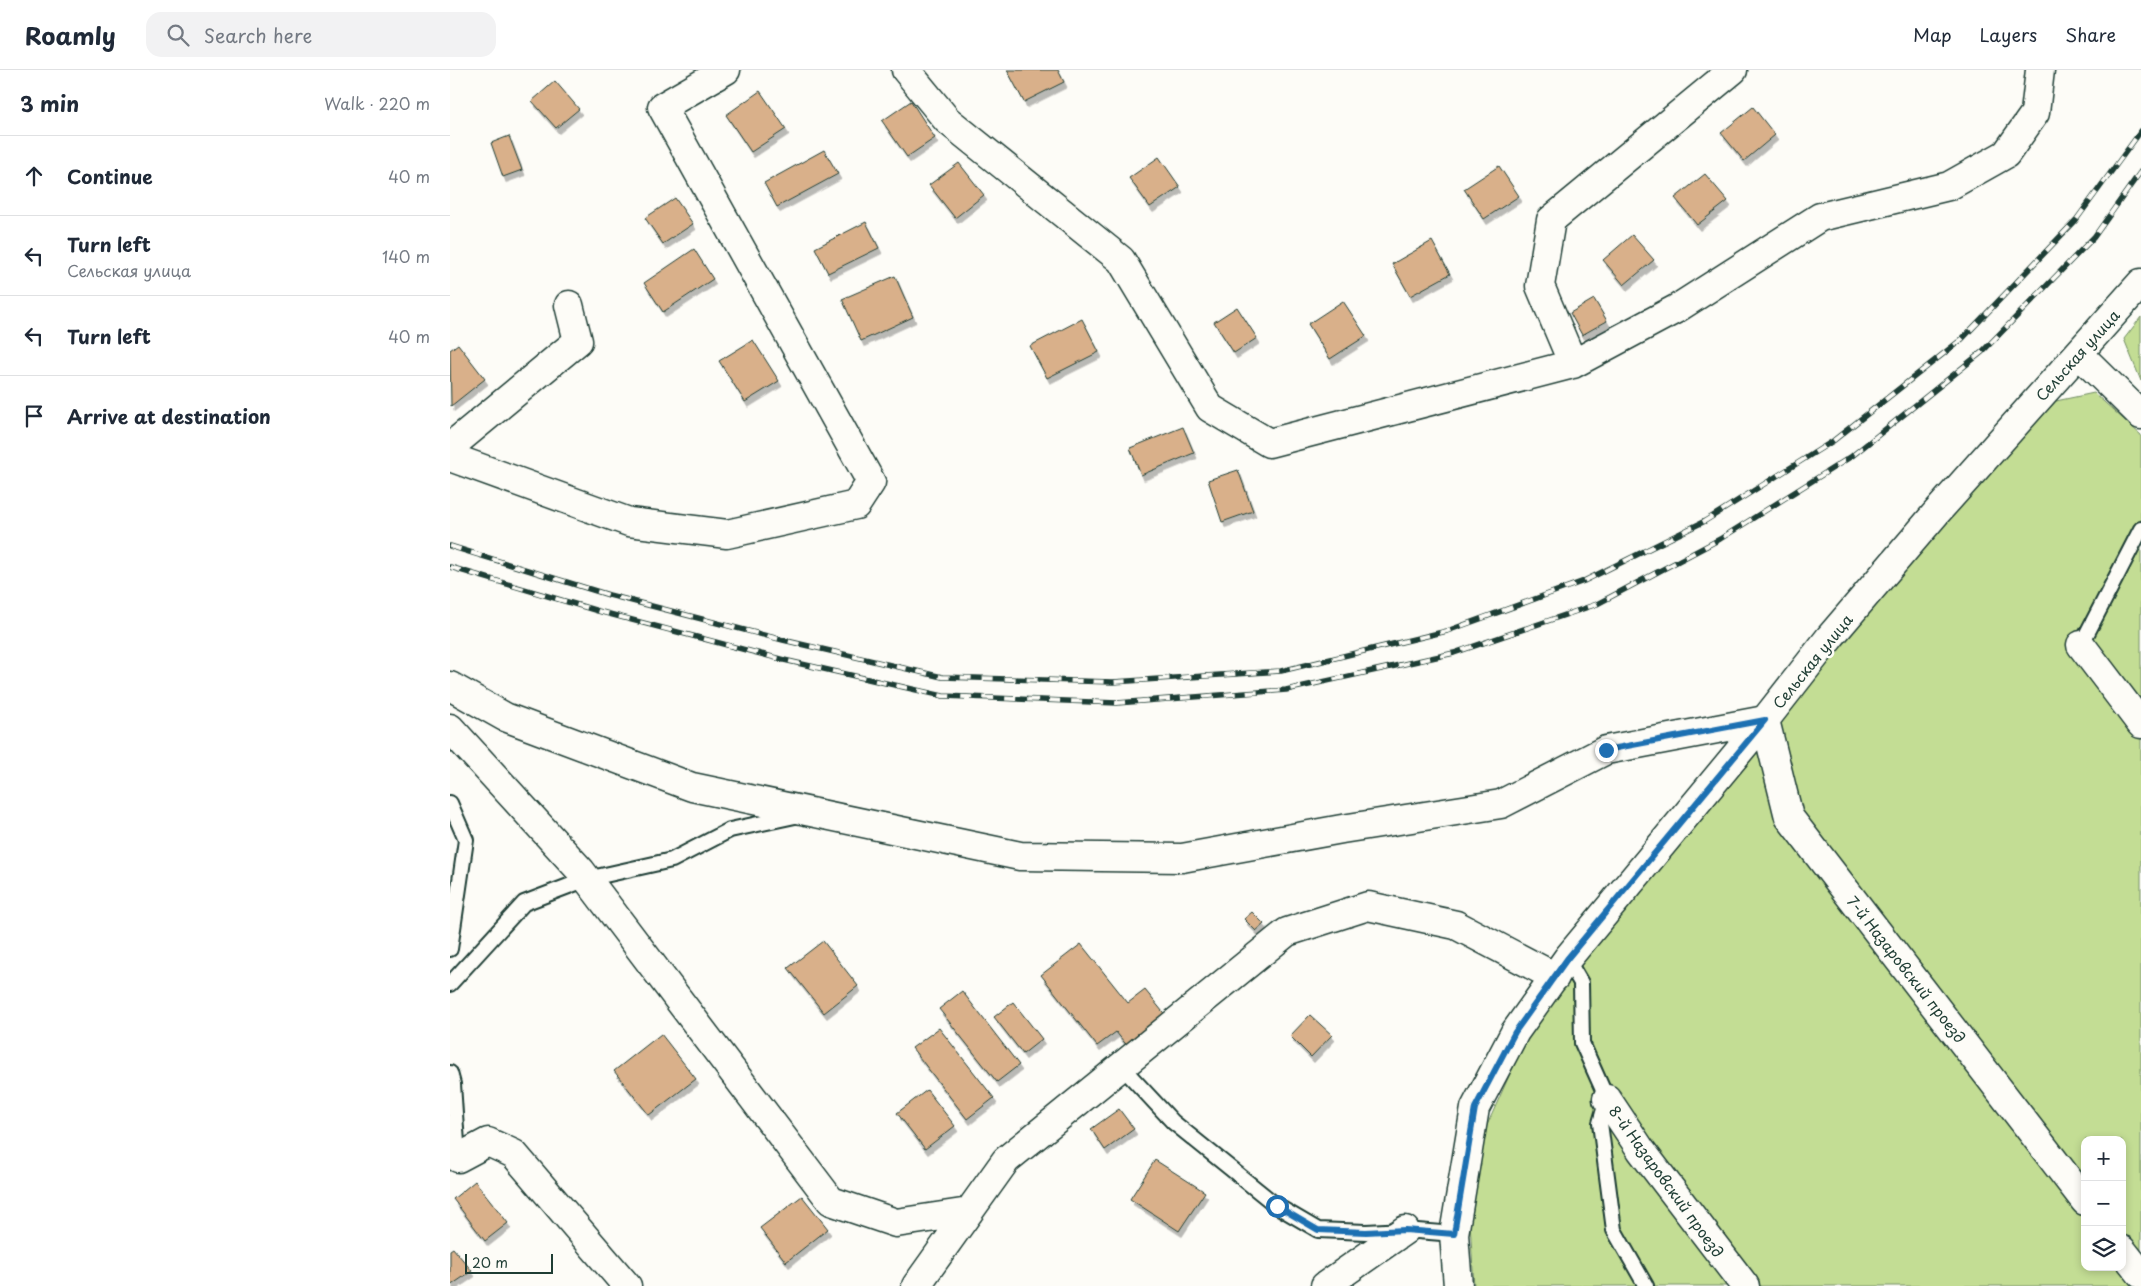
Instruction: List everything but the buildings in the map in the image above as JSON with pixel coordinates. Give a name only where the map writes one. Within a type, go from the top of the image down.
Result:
[{"type":"street","points":[[450,457],[629,522],[727,534],[856,505],[871,482],[662,107],[726,70]]},
{"type":"street","points":[[906,70],[947,120],[1121,260],[1210,408],[1269,444],[1573,364],[1676,309],[1820,216],[1950,186],[2006,154],[2035,113],[2040,70]]},
{"type":"street","points":[[1573,364],[1540,286],[1551,220],[1733,70]]},
{"type":"street","name":"Сельская улица","points":[[1458,1286],[1454,1234],[1475,1108],[1515,1032],[1561,968],[1765,720],[1830,637],[1937,512],[2141,283]]},
{"type":"street","points":[[450,447],[578,341],[569,305]]},
{"type":"street","points":[[2079,354],[2141,415]]},
{"type":"street","points":[[2081,645],[2141,724]]},
{"type":"street","points":[[450,686],[505,717],[692,787],[816,811],[1020,856],[1182,858],[1342,829],[1501,804],[1606,750],[1765,720]]},
{"type":"street","name":"7-й Назаровский проезд","points":[[1765,720],[1789,817],[2081,1196]]},
{"type":"street","points":[[450,728],[587,879],[831,1201],[896,1223],[969,1212]]},
{"type":"street","points":[[916,1286],[1006,1160],[1287,932],[1368,906],[1456,925],[1561,968]]},
{"type":"street","name":"8-й Назаровский проезд","points":[[1607,1099],[1641,1150],[1745,1286]]},
{"type":"street","points":[[454,1161],[488,1142],[514,1154],[626,1286]]},
{"type":"street","points":[[1325,1286],[1405,1230]]},
{"type":"street","points":[[2126,1255],[2141,1274]]},
{"type":"lane","points":[[2081,645],[2141,529]]},
{"type":"lane","points":[[450,803],[466,840],[450,949]]},
{"type":"lane","points":[[450,984],[524,903],[587,879],[672,860],[730,830],[816,811]]},
{"type":"lane","points":[[1561,968],[1581,983],[1582,1043],[1607,1099],[1600,1123],[1614,1230],[1646,1286]]},
{"type":"lane","points":[[1121,1066],[1173,1122],[1277,1206],[1318,1230],[1366,1232],[1405,1230],[1454,1234]]},
{"type":"lane","points":[[450,1073],[453,1084],[454,1161]]},
{"type":"green space","points":[[2141,317],[2141,381],[2124,339]]},
{"type":"green space","points":[[2094,393],[2141,435],[2141,1286],[1474,1286],[1470,1222],[1484,1132],[1526,1038],[1560,989],[1755,749],[1845,643],[1946,519],[2056,401]]},
{"type":"railway","points":[[450,546],[609,595],[783,640],[942,677],[1113,682],[1281,671],[1447,631],[1584,581],[1705,521],[1833,441],[1962,339],[2076,220],[2141,131]]},
{"type":"railway","points":[[450,567],[598,611],[784,660],[943,696],[1117,703],[1286,690],[1454,653],[1597,604],[1720,539],[1852,456],[1982,352],[2094,237],[2141,171]]},
{"type":"route","points":[[1277,1206],[1318,1230],[1366,1232],[1405,1230],[1454,1234],[1475,1108],[1515,1032],[1567,959],[1765,720],[1606,750]]}]
